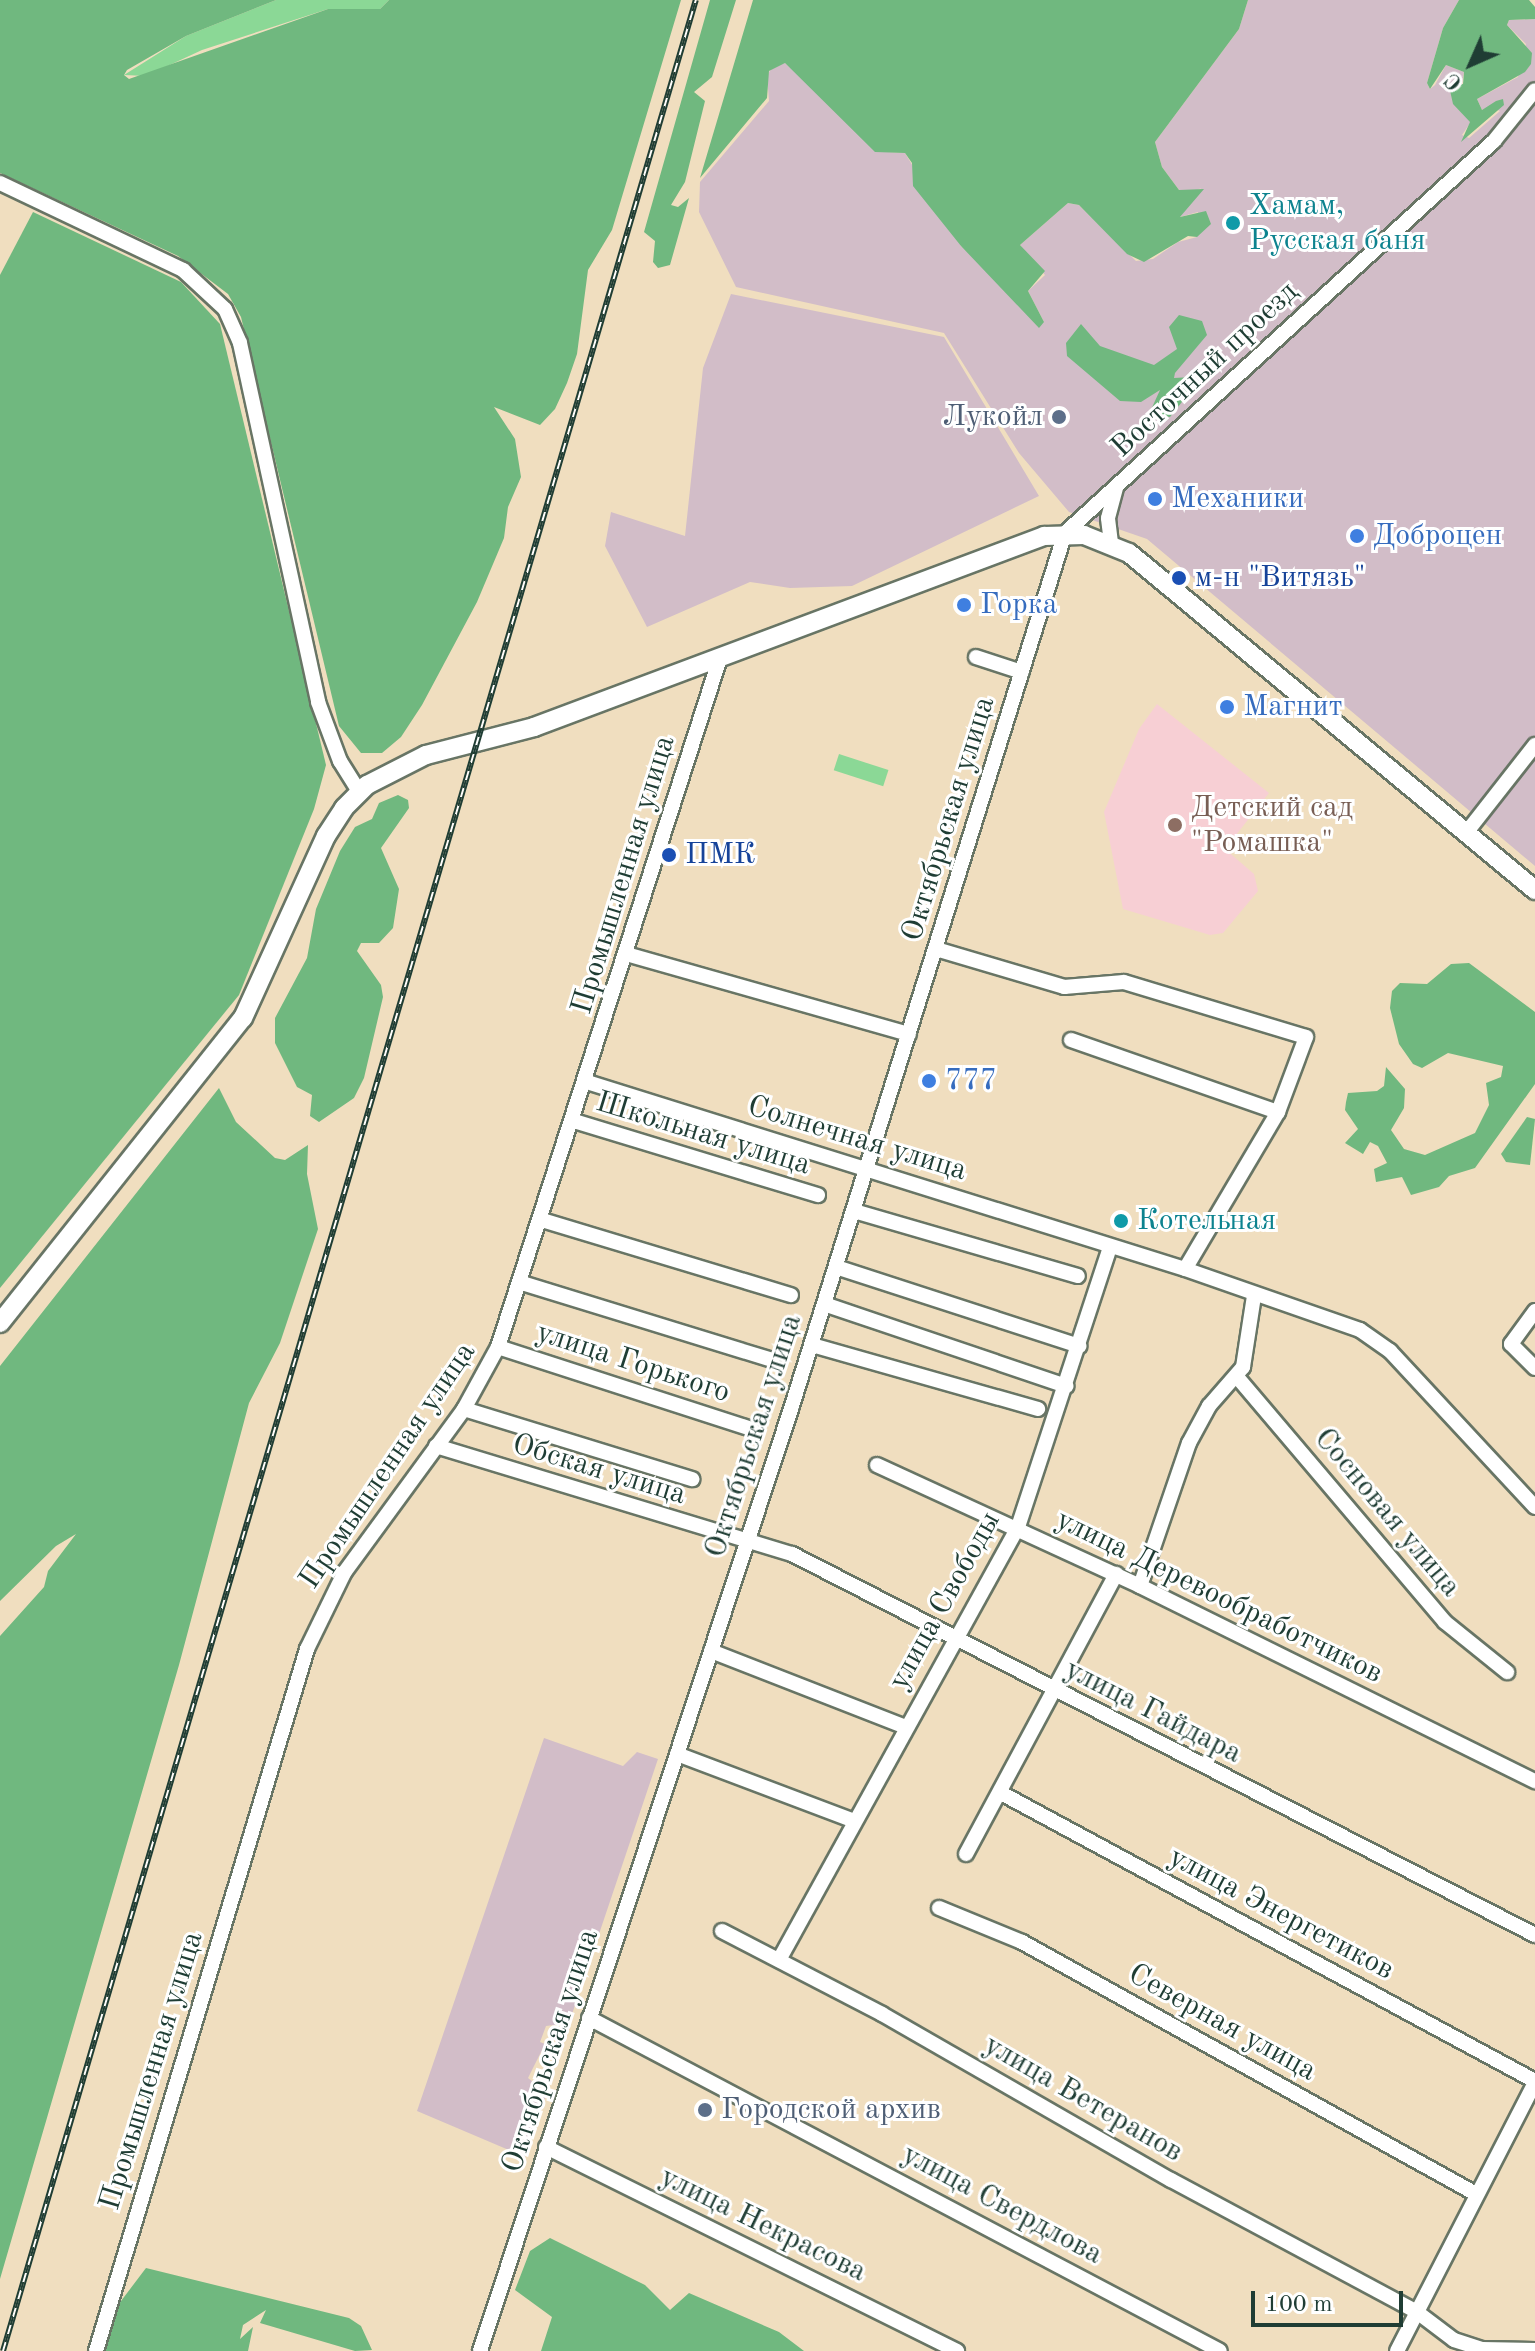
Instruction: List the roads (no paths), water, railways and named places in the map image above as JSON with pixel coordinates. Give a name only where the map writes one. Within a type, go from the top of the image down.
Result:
[{"type":"main road","points":[[0,1323],[243,1018],[326,836],[359,792],[385,773],[426,755],[525,730],[1029,542],[1065,533],[1111,543],[1535,890]]},
{"type":"street","name":"Восточный проезд","points":[[1065,533],[1494,141],[1535,90]]},
{"type":"street","points":[[0,183],[183,270],[225,309],[240,343],[318,702],[337,753],[359,792]]},
{"type":"street","points":[[1111,543],[1108,518],[1116,488]]},
{"type":"street","name":"Октябрьская улица","points":[[480,2351],[812,1345],[1065,533]]},
{"type":"street","points":[[976,657],[1022,672]]},
{"type":"street","name":"Промышленная улица","points":[[96,2351],[307,1649],[344,1573],[464,1409],[498,1347],[587,1082],[720,658]]},
{"type":"street","points":[[1466,833],[1535,745]]},
{"type":"street","points":[[936,949],[1064,987],[1124,982],[1306,1037],[1278,1112],[1185,1269]]},
{"type":"street","points":[[626,954],[909,1034]]},
{"type":"street","points":[[1071,1040],[1278,1112]]},
{"type":"street","name":"Солнечная улица","points":[[587,1082],[1185,1269],[1376,1339],[1535,1507]]},
{"type":"street","name":"Школьная улица","points":[[574,1121],[818,1195]]},
{"type":"street","points":[[854,1211],[1078,1276]]},
{"type":"street","points":[[542,1220],[791,1295]]},
{"type":"street","name":"улица Свободы","points":[[779,1960],[1018,1527],[1110,1247]]},
{"type":"street","points":[[836,1267],[1079,1346]]},
{"type":"street","points":[[522,1283],[772,1360]]},
{"type":"street","points":[[1140,1586],[1181,1463],[1209,1406],[1238,1378],[1249,1341],[1254,1296]]},
{"type":"street","points":[[824,1304],[1066,1386]]},
{"type":"street","points":[[1535,1311],[1511,1344],[1535,1368]]},
{"type":"street","points":[[812,1345],[1038,1409]]},
{"type":"street","name":"улица Горького","points":[[498,1347],[752,1429]]},
{"type":"street","name":"Сосновая улица","points":[[1238,1378],[1445,1622],[1507,1672]]},
{"type":"street","points":[[464,1409],[692,1479]]},
{"type":"street","name":"Обская улица","points":[[436,1446],[748,1539]]},
{"type":"street","name":"улица Деревообработчиков","points":[[877,1465],[1116,1574],[1535,1781]]},
{"type":"street","name":"улица Гайдара","points":[[748,1539],[792,1554],[1055,1692],[1535,1935]]},
{"type":"street","points":[[966,1854],[1116,1574]]},
{"type":"street","points":[[711,1651],[906,1727]]},
{"type":"street","points":[[677,1754],[854,1821]]},
{"type":"street","name":"улица Энергетиков","points":[[1001,1793],[1535,2082]]},
{"type":"street","name":"Северная улица","points":[[939,1908],[1022,1942],[1476,2194]]},
{"type":"street","name":"улица Ветеранов","points":[[722,1931],[1417,2312],[1468,2345],[1535,2350]]},
{"type":"street","name":"улица Свердлова","points":[[589,2018],[1220,2351]]},
{"type":"street","points":[[1397,2351],[1535,2082]]},
{"type":"street","name":"улица Некрасова","points":[[546,2147],[957,2351]]},
{"type":"railway","points":[[3,2351],[696,0]]},
{"type":"place","name":"Хамам, Русская баня","points":[[1233,223]]},
{"type":"place","name":"Лукойл","points":[[1059,417]]},
{"type":"place","name":"Механики","points":[[1155,499]]},
{"type":"place","name":"Доброцен","points":[[1357,536]]},
{"type":"place","name":"м-н \"Витязь\"","points":[[1179,578]]},
{"type":"place","name":"Горка","points":[[964,605]]},
{"type":"place","name":"Магнит","points":[[1227,707]]},
{"type":"place","name":"Детский сад \"Ромашка\"","points":[[1175,825]]},
{"type":"place","name":"ПМК","points":[[669,855]]},
{"type":"place","name":"777","points":[[929,1081]]},
{"type":"place","name":"Котельная","points":[[1121,1221]]},
{"type":"place","name":"Городской архив","points":[[705,2110]]}]
